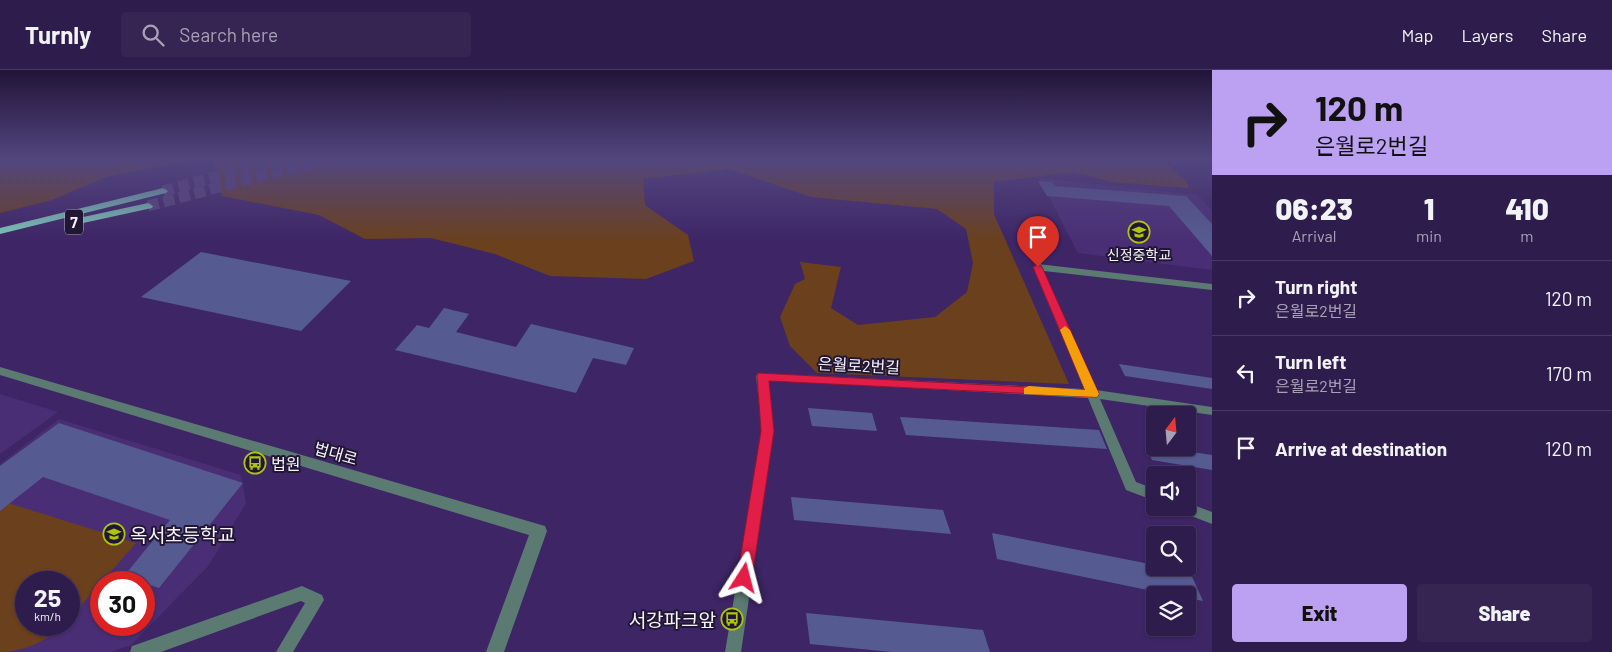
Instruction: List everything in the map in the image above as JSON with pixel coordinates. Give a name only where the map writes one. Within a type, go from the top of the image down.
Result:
[{"type":"highway","name":"7","points":[[0,231],[163,191]]},
{"type":"highway","name":"7","points":[[0,239],[148,206]]},
{"type":"street","points":[[1146,492],[1131,486],[1038,267],[1212,287]]},
{"type":"street","name":"법대로","points":[[0,371],[540,531],[495,652]]},
{"type":"street","name":"은월로2번길","points":[[733,652],[768,431],[762,376],[1093,394]]},
{"type":"street","points":[[1093,394],[1212,411]]},
{"type":"street","points":[[1196,512],[1212,518]]},
{"type":"street","points":[[138,652],[302,594],[316,600],[284,652]]},
{"type":"shaded area","points":[[0,187],[82,187],[52,200],[0,213]]},
{"type":"shaded area","points":[[220,187],[644,187],[645,205],[688,235],[694,261],[646,279],[550,276],[495,254],[431,238],[365,239],[319,215],[222,196]]},
{"type":"shaded area","points":[[782,187],[994,187],[994,214],[1069,384],[817,373],[790,346],[780,317],[795,284],[805,279],[800,262],[841,267],[831,308],[858,325],[935,317],[967,292],[973,263],[966,229],[937,209],[811,197]]},
{"type":"shaded area","name":"신정중학교","points":[[1044,187],[1125,187],[1198,195],[1212,211],[1212,270],[1078,253]]},
{"type":"shaded area","points":[[0,394],[58,412],[0,454]]},
{"type":"shaded area","name":"옥서초등학교","points":[[59,419],[241,475],[246,503],[209,565],[155,620],[155,571],[90,571],[90,636],[140,636],[131,645],[111,652],[0,652],[0,464]]},
{"type":"shaded area","points":[[2,501],[136,543],[111,571],[90,571],[90,595],[80,607],[80,571],[15,571],[15,636],[50,636],[26,648],[0,652],[0,502]]},
{"type":"building","points":[[1042,187],[1070,187],[1186,196],[1212,224],[1212,256],[1169,206],[1047,196]]},
{"type":"building","points":[[201,252],[351,281],[301,331],[141,297]]},
{"type":"building","points":[[444,308],[469,314],[456,332],[516,347],[531,324],[634,348],[626,365],[593,358],[576,393],[395,350],[417,325],[429,328]]},
{"type":"building","points":[[1119,364],[1212,378],[1212,389],[1125,376]]},
{"type":"building","points":[[808,408],[872,413],[877,431],[812,426]]},
{"type":"building","points":[[900,417],[1099,430],[1107,449],[906,435]]},
{"type":"building","name":"옥서초등학교","points":[[59,423],[243,483],[159,588],[155,587],[155,571],[128,571],[170,520],[43,477],[0,511],[0,466]]},
{"type":"building","points":[[1196,453],[1212,455],[1212,470],[1196,466],[1152,460],[1150,456],[1196,456]]},
{"type":"building","points":[[791,497],[943,510],[951,534],[794,520]]},
{"type":"building","points":[[992,533],[1146,563],[1146,576],[1192,576],[1203,601],[1196,600],[1196,586],[1146,586],[1146,590],[997,559]]},
{"type":"building","points":[[806,613],[983,630],[990,652],[892,652],[810,644]]},
{"type":"tunnel","points":[[163,191],[177,187]]},
{"type":"tunnel","points":[[148,206],[219,187]]},
{"type":"slow traffic","points":[[1029,391],[1093,394],[1065,330]]},
{"type":"place","name":"신정중학교","points":[[1139,232]]},
{"type":"place","name":"법원","points":[[255,463]]},
{"type":"place","name":"옥서초등학교","points":[[114,534]]},
{"type":"place","name":"서강파크앞","points":[[732,619]]},
{"type":"route","points":[[744,578],[768,431],[762,376],[1093,394],[1038,267]]}]
